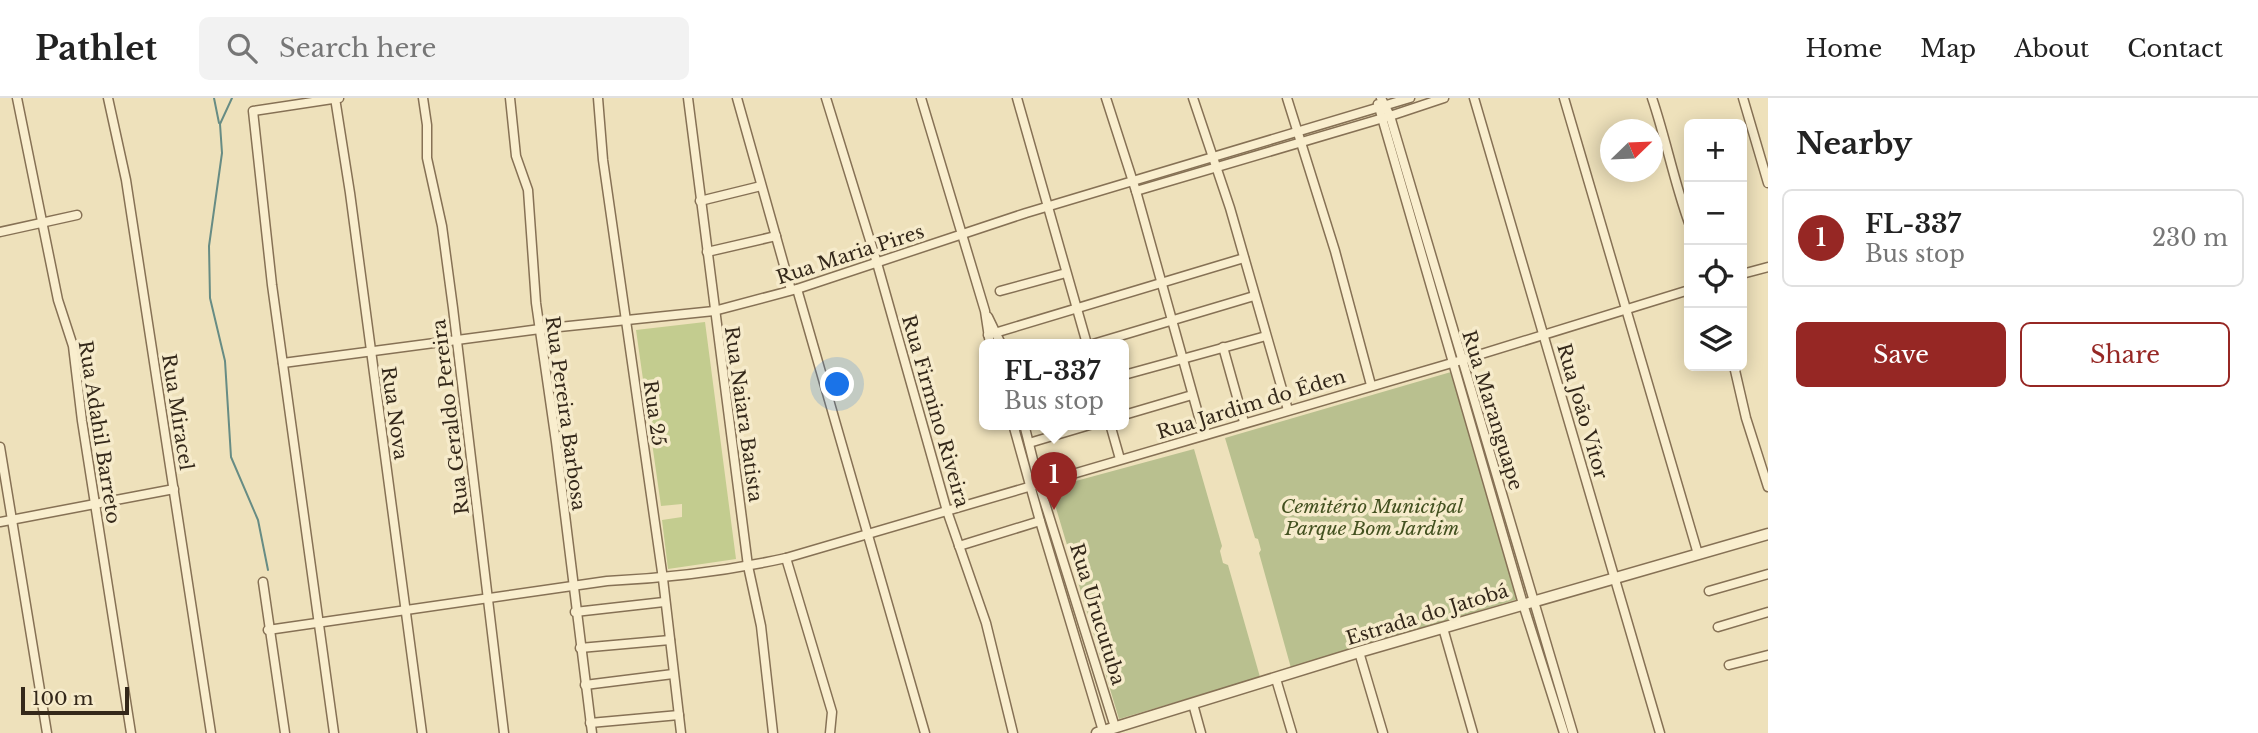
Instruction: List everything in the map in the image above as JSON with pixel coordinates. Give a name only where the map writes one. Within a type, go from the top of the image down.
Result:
[{"type":"street","name":"Rua Adahil Barreto","points":[[18,98],[58,300],[73,346],[131,733]]},
{"type":"street","name":"Rua Miracel","points":[[108,98],[125,180],[211,733]]},
{"type":"street","points":[[334,733],[283,363],[253,111],[336,98]]},
{"type":"street","name":"Rua Nova","points":[[336,98],[422,733]]},
{"type":"street","name":"Rua Geraldo Pereira","points":[[423,98],[429,169],[442,226],[504,733]]},
{"type":"street","name":"Rua Pereira Barbosa","points":[[510,98],[516,156],[528,190],[531,254],[592,733]]},
{"type":"street","name":"Rua 25","points":[[598,98],[603,160],[663,579],[681,733]]},
{"type":"street","name":"Rua Naiara Batista","points":[[688,98],[748,566],[761,626],[773,733]]},
{"type":"street","points":[[737,98],[925,733]]},
{"type":"street","name":"Rua Firmino Riveira","points":[[826,98],[877,263],[947,511],[986,623],[1013,733]]},
{"type":"street","points":[[921,98],[992,337],[1077,308],[1244,258]]},
{"type":"street","points":[[1017,98],[1086,339]]},
{"type":"street","points":[[1106,98],[1204,435]]},
{"type":"street","points":[[1193,98],[1244,258],[1288,410]]},
{"type":"street","points":[[1287,98],[1335,251],[1371,385]]},
{"type":"street","name":"Rua Maria Pires","points":[[1299,137],[1381,102],[1410,98]]},
{"type":"street","name":"Rua Maria Pires","points":[[283,363],[540,329],[714,311],[877,263],[1048,206],[1134,187],[1299,137],[1385,118],[1444,98]]},
{"type":"street","name":"Rua João Vítor","points":[[1474,98],[1660,733]]},
{"type":"street","points":[[1564,98],[1698,554]]},
{"type":"street","points":[[1652,98],[1662,124],[1668,155],[1684,207]]},
{"type":"street","points":[[1743,98],[1768,183]]},
{"type":"street","name":"Rua Maranguape","points":[[1381,102],[1564,733]]},
{"type":"street","points":[[700,201],[761,186]]},
{"type":"street","points":[[0,232],[78,215]]},
{"type":"street","points":[[707,252],[776,236]]},
{"type":"street","points":[[1747,273],[1768,267]]},
{"type":"street","points":[[1000,291],[1066,273]]},
{"type":"street","name":"Rua Jardim do Éden","points":[[268,630],[607,581],[663,579],[786,558],[1458,361],[1684,291]]},
{"type":"street","points":[[1110,339],[1254,296]]},
{"type":"street","points":[[1129,374],[1266,336]]},
{"type":"street","points":[[1223,346],[1244,422]]},
{"type":"street","points":[[1735,371],[1746,418],[1768,487]]},
{"type":"street","points":[[1129,414],[1192,395]]},
{"type":"street","name":"Rua Urucutuba","points":[[1015,430],[1115,730]]},
{"type":"street","name":"Rua Urucutuba","points":[[1026,430],[1040,521],[1101,732]]},
{"type":"street","points":[[1029,443],[1073,430]]},
{"type":"street","points":[[1112,430],[1120,460]]},
{"type":"street","points":[[0,447],[47,733]]},
{"type":"street","points":[[0,522],[174,489]]},
{"type":"street","points":[[959,545],[1040,521]]},
{"type":"street","name":"Estrada do Jatobá","points":[[1101,732],[1115,730],[1359,652],[1768,534]]},
{"type":"street","points":[[786,558],[832,712],[830,733]]},
{"type":"street","points":[[1709,591],[1768,574]]},
{"type":"street","points":[[263,582],[285,733]]},
{"type":"street","points":[[575,612],[664,602]]},
{"type":"street","name":"Rua Maranguape","points":[[1528,603],[1573,733]]},
{"type":"street","points":[[1718,628],[1768,612]]},
{"type":"street","points":[[1443,628],[1474,733]]},
{"type":"street","points":[[580,648],[670,640]]},
{"type":"street","points":[[1359,652],[1383,733]]},
{"type":"street","points":[[1729,665],[1768,654]]},
{"type":"street","points":[[585,685],[673,674]]},
{"type":"street","points":[[1276,679],[1292,733]]},
{"type":"street","points":[[1192,704],[1201,733]]},
{"type":"street","points":[[590,723],[679,715]]},
{"type":"green space","points":[[705,322],[736,559],[668,569],[662,520],[682,517],[682,504],[661,506],[636,330]]},
{"type":"green space","name":"Cemitério Municipal Parque Bom Jardim","points":[[1451,372],[1518,599],[1291,668],[1259,553],[1261,550],[1258,539],[1255,538],[1225,438]]},
{"type":"green space","points":[[1194,449],[1222,546],[1220,551],[1223,563],[1228,565],[1260,677],[1119,719],[1050,488]]},
{"type":"waterway","points":[[214,98],[219,123]]},
{"type":"waterway","points":[[232,98],[220,124],[222,153],[209,246],[210,298],[225,361],[231,457],[258,520],[268,570]]},
{"type":"place","name":"FL-337","points":[[1054,510]]}]
